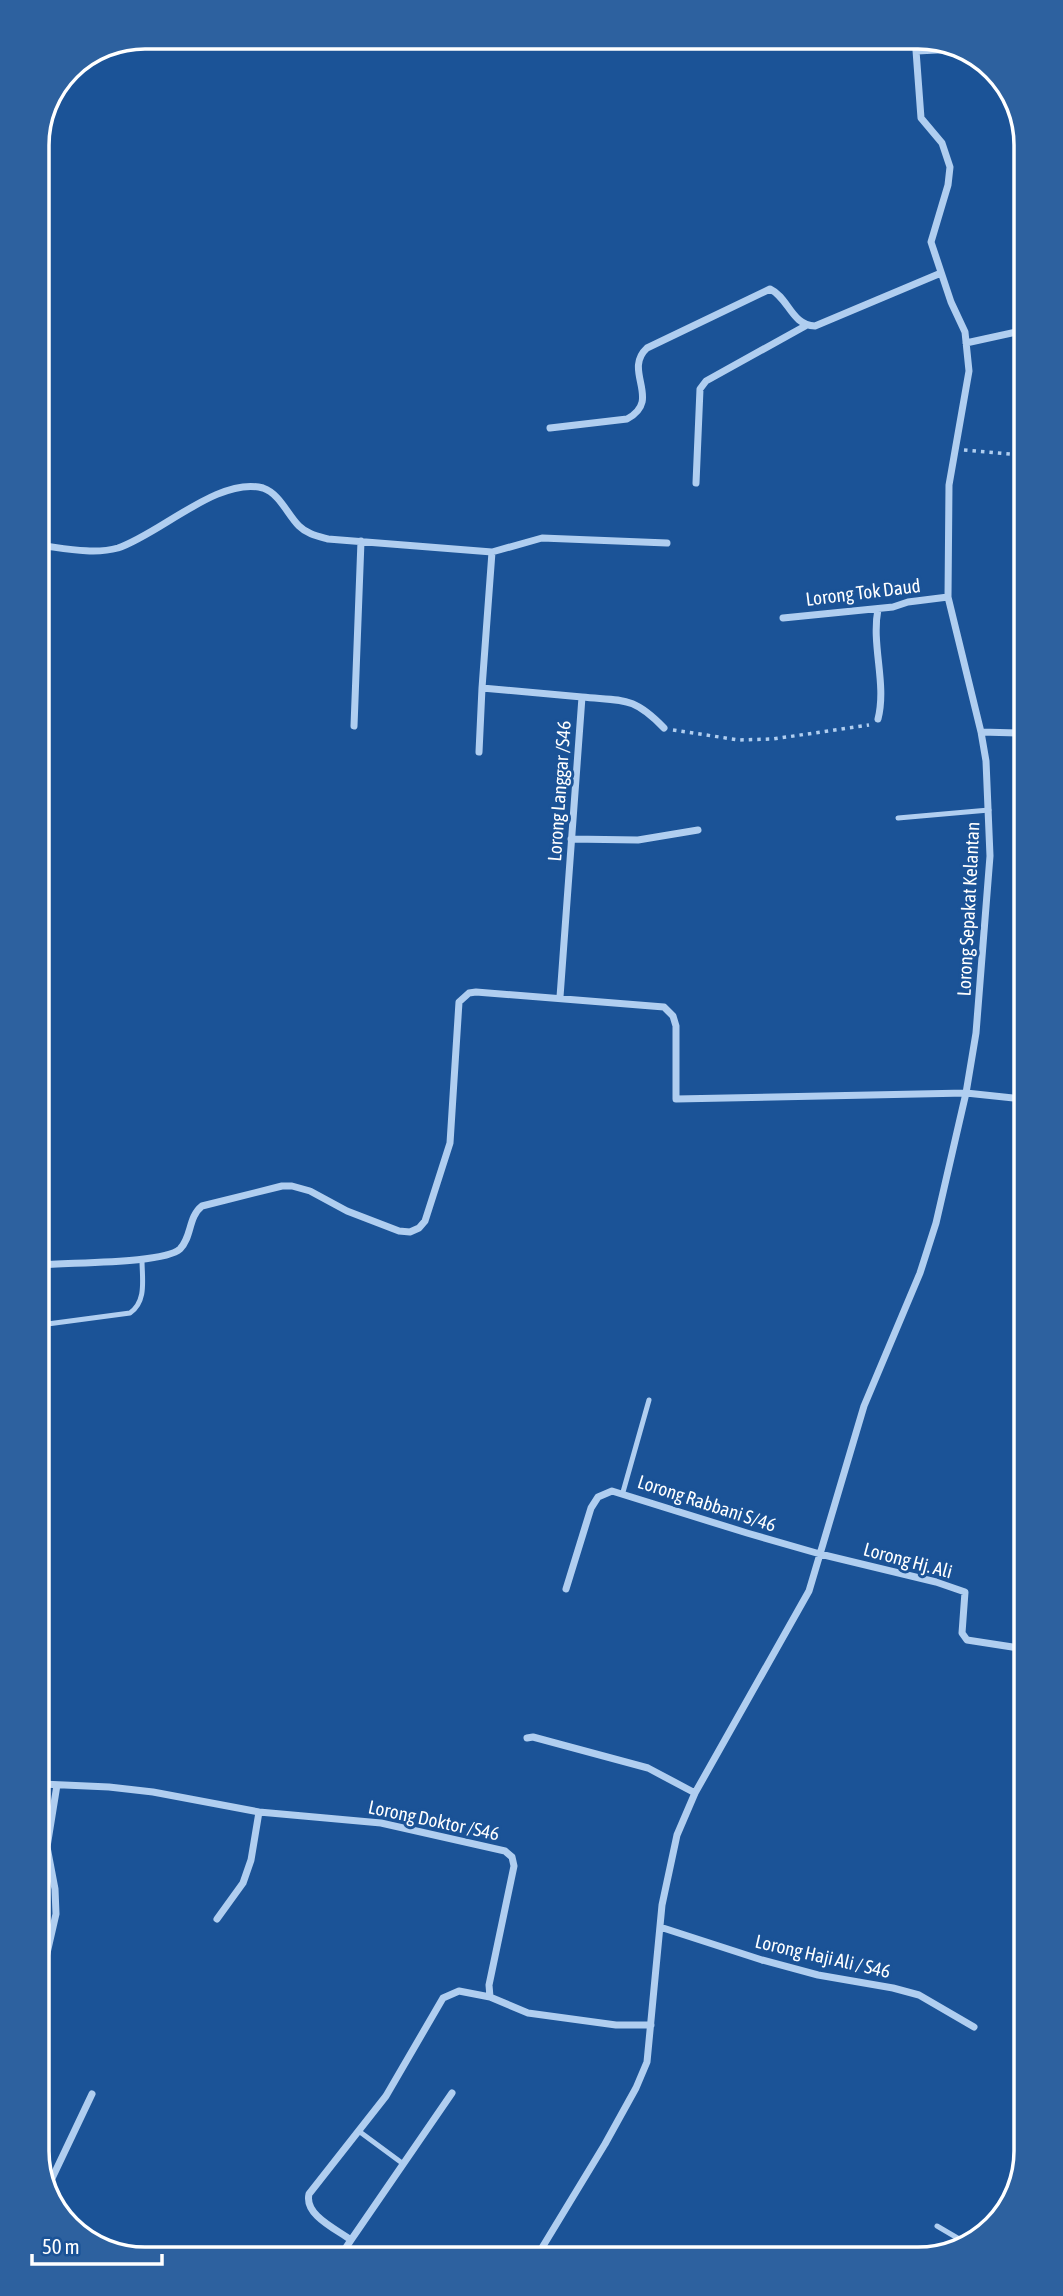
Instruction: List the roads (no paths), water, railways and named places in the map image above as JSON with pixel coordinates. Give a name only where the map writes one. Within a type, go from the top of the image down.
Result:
[{"type":"street","points":[[917,51],[932,50]]},
{"type":"street","name":"Lorong Sepakat Kelantan","points":[[542,2247],[636,2088],[647,2062],[662,1905],[677,1835],[695,1793],[809,1591],[864,1406],[920,1273],[936,1223],[966,1093],[976,1033],[990,856],[986,761],[948,597],[949,485],[969,371],[965,332],[931,242],[948,186],[950,167],[942,143],[921,118],[917,51]]},
{"type":"street","points":[[550,428],[627,419],[638,413],[644,402],[638,365],[641,354],[647,348],[770,289],[777,292],[797,319],[815,326],[942,273]]},
{"type":"street","points":[[696,483],[699,389],[706,381],[807,325]]},
{"type":"street","points":[[966,343],[1014,333]]},
{"type":"street","points":[[49,546],[94,551],[115,548],[140,539],[208,499],[237,487],[262,488],[274,494],[300,528],[311,535],[328,539],[492,552],[542,538],[667,543]]},
{"type":"street","points":[[354,726],[361,541]]},
{"type":"street","points":[[479,752],[492,552]]},
{"type":"street","name":"Lorong Tok Daud","points":[[783,618],[878,609],[948,597]]},
{"type":"street","points":[[878,609],[874,629],[881,705],[878,719]]},
{"type":"street","name":"Lorong Langgar /S46","points":[[482,688],[582,697],[559,997]]},
{"type":"street","points":[[582,697],[629,701],[643,707],[664,728]]},
{"type":"street","points":[[981,732],[1014,733]]},
{"type":"street","points":[[571,839],[638,840],[698,830]]},
{"type":"street","points":[[49,1264],[142,1259],[171,1253],[180,1249],[195,1212],[202,1206],[282,1186],[310,1191],[347,1211],[399,1231],[410,1232],[419,1227],[425,1221],[450,1143],[459,1002],[469,993],[478,991],[664,1007],[673,1016],[676,1026],[676,1098],[966,1093],[1014,1098]]},
{"type":"street","name":"Lorong Rabbani S/46","points":[[566,1589],[591,1508],[598,1497],[612,1491],[820,1554]]},
{"type":"street","name":"Lorong Hj. Ali","points":[[820,1554],[936,1582],[965,1592],[962,1633],[967,1640],[1014,1647]]},
{"type":"street","points":[[527,1738],[534,1737],[648,1768],[695,1793]]},
{"type":"street","name":"Lorong Doktor /S46","points":[[49,1784],[153,1791],[259,1812],[381,1823],[509,1853],[514,1866],[489,1984],[490,1997]]},
{"type":"street","points":[[49,1835],[57,1785]]},
{"type":"street","points":[[217,1919],[243,1883],[251,1860],[259,1812]]},
{"type":"street","points":[[49,1858],[56,1914],[49,1944]]},
{"type":"street","name":"Lorong Haji Ali / S46","points":[[660,1927],[784,1966],[919,1995],[974,2027]]},
{"type":"street","points":[[351,2240],[312,2212],[307,2200],[309,2194],[386,2096],[443,1998],[459,1991],[490,1997],[528,2012],[616,2025],[651,2025]]},
{"type":"street","points":[[346,2247],[452,2093]]},
{"type":"street","points":[[53,2178],[92,2094]]},
{"type":"lane","points":[[898,818],[989,810]]},
{"type":"lane","points":[[49,1324],[130,1313],[142,1299],[142,1259]]},
{"type":"lane","points":[[623,1493],[649,1400]]},
{"type":"lane","points":[[359,2133],[402,2163]]},
{"type":"lane","points":[[937,2226],[958,2238]]}]
